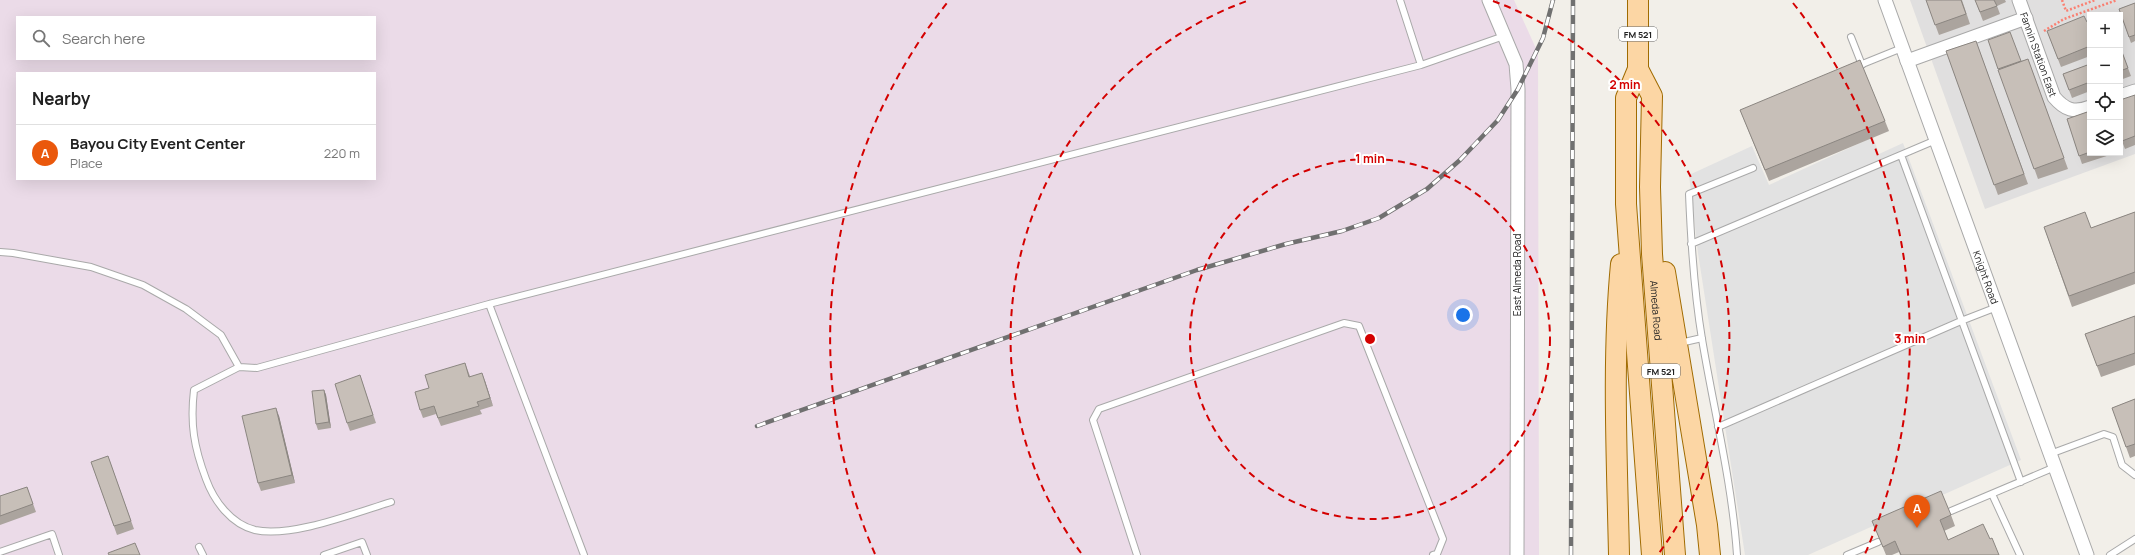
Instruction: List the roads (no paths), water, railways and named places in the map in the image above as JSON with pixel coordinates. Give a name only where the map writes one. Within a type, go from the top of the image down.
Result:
[{"type":"main road","name":"Almeda Road","points":[[1638,0],[1638,69],[1626,98],[1626,204],[1652,555]]},
{"type":"main road","name":"Almeda Road","points":[[1638,69],[1652,96],[1650,188],[1653,262],[1675,555]]},
{"type":"main road","points":[[1650,188],[1677,344],[1710,555]]},
{"type":"main road","points":[[1619,555],[1616,461],[1618,293],[1626,204]]},
{"type":"street","name":"East Almeda Road","points":[[1489,0],[1516,64],[1518,89],[1517,555]]},
{"type":"street","name":"Knight Road","points":[[1885,0],[2087,555]]},
{"type":"street","name":"Fannin Station East","points":[[2019,0],[2054,97],[2062,107],[2078,111],[2087,108]]},
{"type":"street","points":[[1907,61],[2026,18]]},
{"type":"street","points":[[2123,95],[2135,91]]},
{"type":"lane","points":[[1400,0],[1421,65]]},
{"type":"lane","points":[[391,502],[324,522],[282,531],[255,530],[241,524],[225,512],[210,488],[195,448],[192,410],[194,390],[239,367],[257,368],[489,304],[1421,65],[1504,36]]},
{"type":"lane","points":[[1851,37],[1862,65]]},
{"type":"lane","points":[[1850,70],[1902,48]]},
{"type":"lane","points":[[1691,244],[1936,140]]},
{"type":"lane","points":[[1900,155],[2021,482]]},
{"type":"lane","points":[[1737,555],[1734,520],[1702,338],[1691,244],[1690,194],[1754,168]]},
{"type":"lane","points":[[0,252],[91,267],[143,285],[186,309],[221,335],[239,367]]},
{"type":"lane","points":[[489,304],[584,555]]},
{"type":"lane","points":[[1718,427],[1961,321],[1997,307]]},
{"type":"lane","points":[[1138,555],[1093,420],[1099,409],[1344,323],[1359,326],[1443,539],[1437,554],[1433,555]]},
{"type":"lane","points":[[1677,344],[1702,338]]},
{"type":"lane","points":[[2050,454],[2104,434],[2113,437],[2122,465],[2135,475]]},
{"type":"lane","points":[[1951,511],[2055,467]]},
{"type":"lane","points":[[1992,494],[2020,555]]},
{"type":"lane","points":[[0,552],[52,534],[59,555]]},
{"type":"lane","points":[[2110,555],[2135,539]]},
{"type":"lane","points":[[324,555],[362,542],[367,555]]},
{"type":"lane","points":[[1849,555],[1878,542]]},
{"type":"lane","points":[[199,547],[203,555]]},
{"type":"railway","points":[[757,426],[1197,270],[1286,244],[1342,231],[1379,218],[1427,189],[1460,160],[1498,120],[1518,89],[1543,38],[1553,0]]},
{"type":"railway","points":[[1571,555],[1573,0]]},
{"type":"place","name":"Bayou City Event Center","points":[[1917,528]]}]
